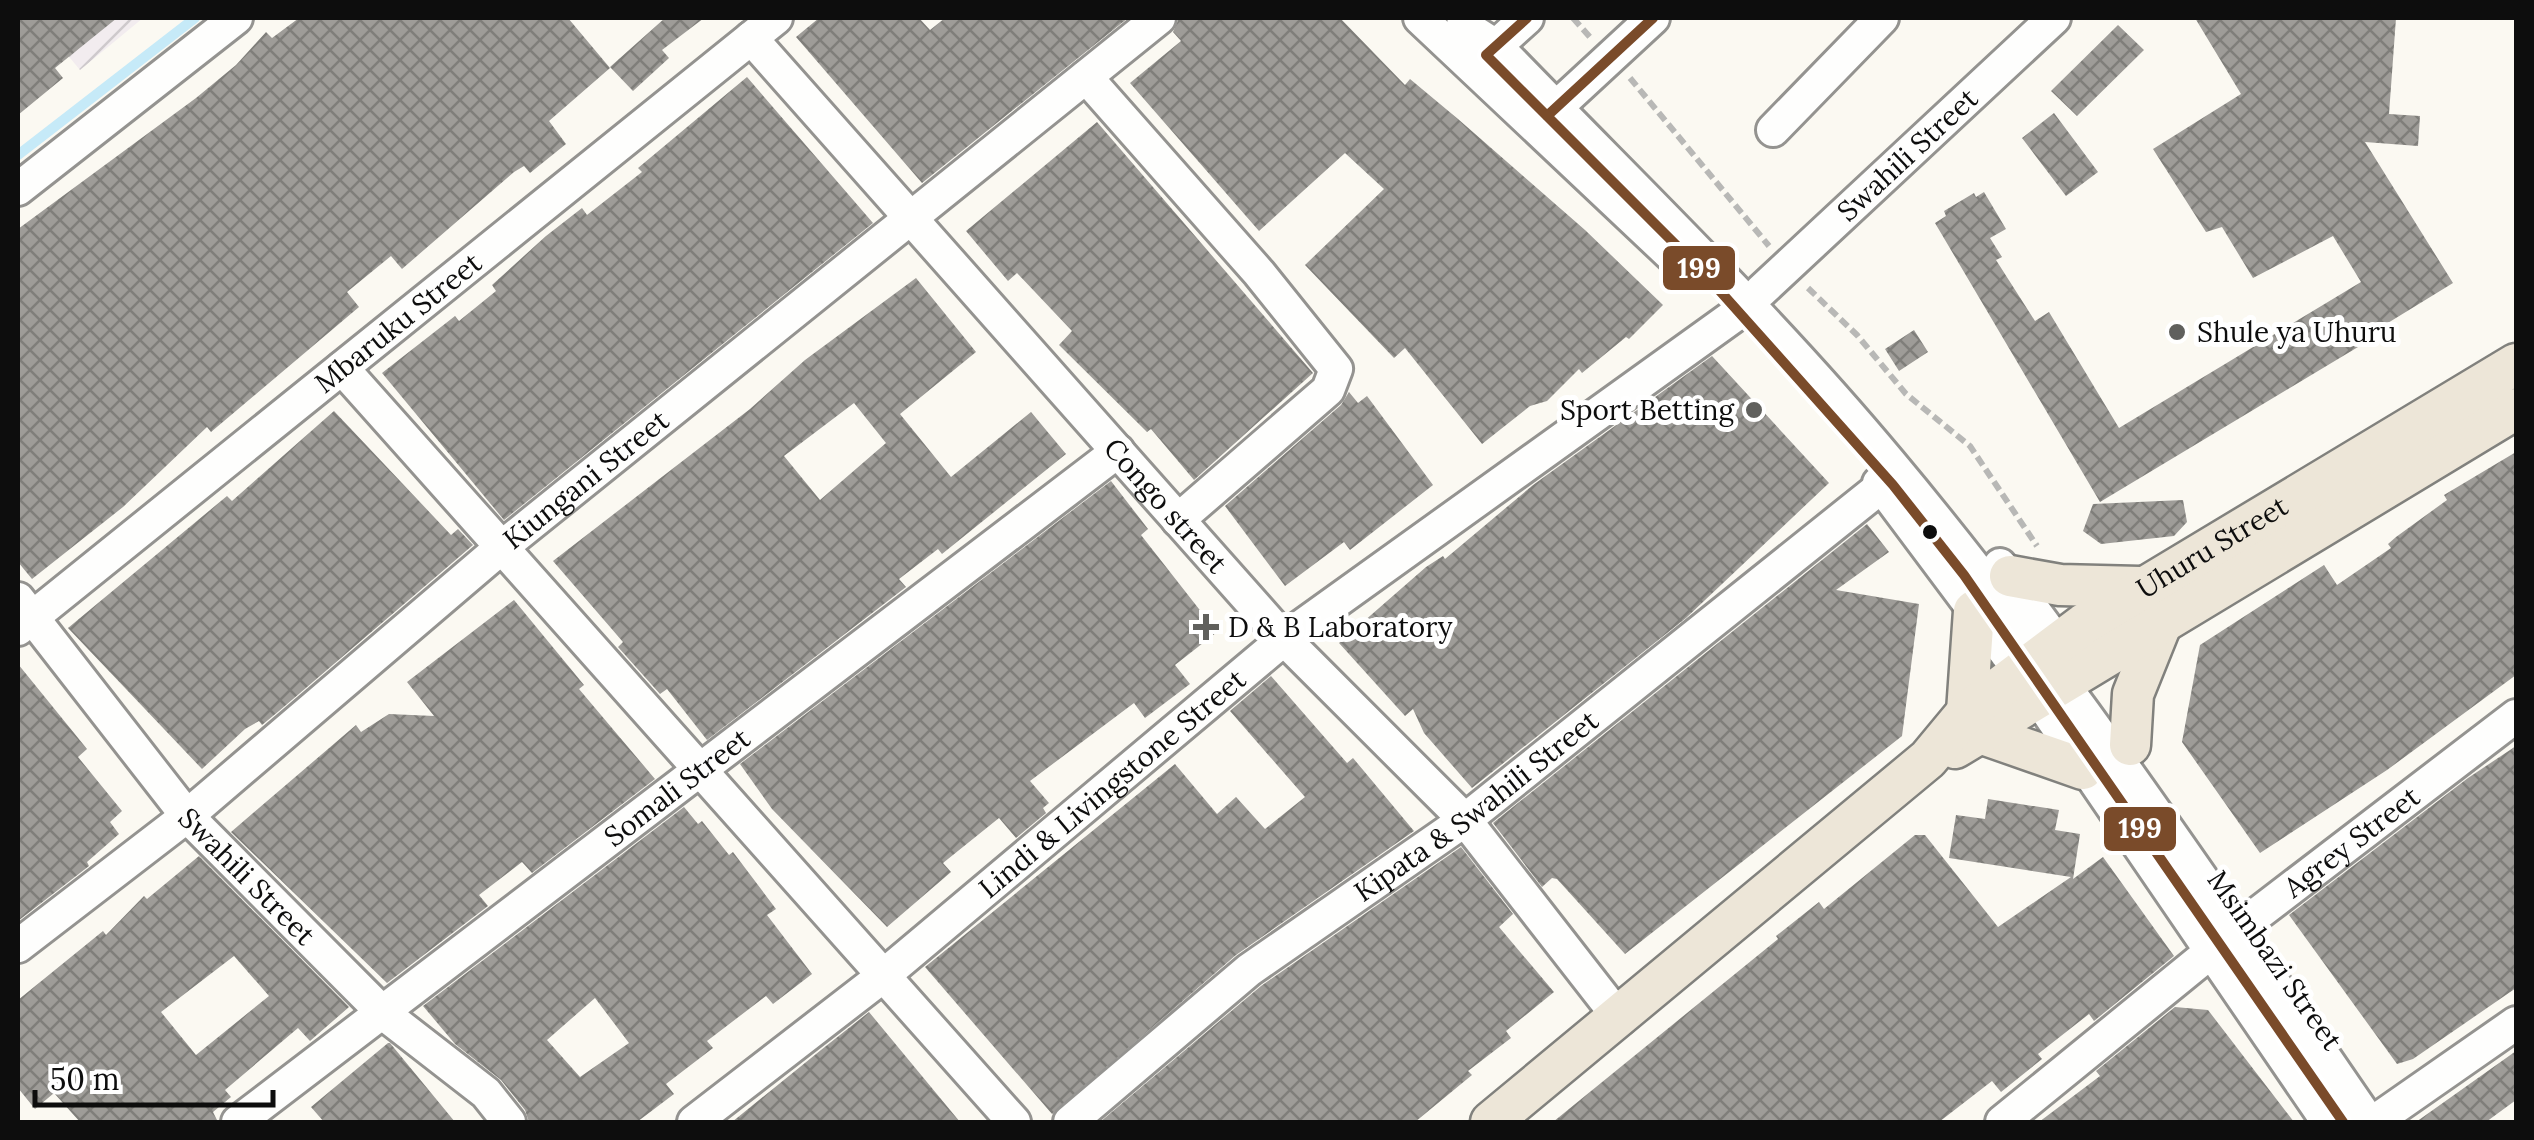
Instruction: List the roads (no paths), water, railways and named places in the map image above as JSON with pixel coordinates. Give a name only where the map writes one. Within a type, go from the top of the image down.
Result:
[{"type":"main road","name":"Uhuru Street","points":[[1491,1122],[1620,1019],[1928,759],[2046,674],[2142,586],[2516,364]]},
{"type":"main road","name":"Uhuru Street","points":[[2046,674],[2162,622],[2516,408]]},
{"type":"main road","points":[[2010,576],[2060,586],[2142,586]]},
{"type":"main road","points":[[1974,611],[1975,723],[2084,769]]},
{"type":"main road","points":[[2130,745],[2133,694],[2162,622]]},
{"type":"street","points":[[18,189],[236,18]]},
{"type":"street","name":"Kiungani Street","points":[[18,946],[187,816],[502,547],[1159,18]]},
{"type":"street","points":[[1420,18],[1735,315],[1882,486],[1974,611],[2046,674]]},
{"type":"street","points":[[1557,107],[1652,18]]},
{"type":"street","points":[[1773,130],[1882,18]]},
{"type":"street","name":"Swahili Street","points":[[1761,291],[2054,18]]},
{"type":"street","name":"Congo street","points":[[764,28],[911,217],[1284,639],[1464,820],[1620,1019]]},
{"type":"street","name":"Mbaruku Street","points":[[23,615],[342,368],[764,28]]},
{"type":"street","points":[[1488,31],[1838,420],[2046,674],[2130,770],[2228,939],[2343,1122]]},
{"type":"street","points":[[1086,77],[1259,273],[1336,368],[1328,390],[1178,520]]},
{"type":"street","points":[[1557,107],[1761,291],[2010,576],[2046,674]]},
{"type":"street","name":"Lindi & Livingstone Street","points":[[694,1122],[883,976],[1284,639],[1735,315]]},
{"type":"street","points":[[342,368],[1014,1122]]},
{"type":"street","name":"Somali Street","points":[[238,1122],[1118,451]]},
{"type":"street","name":"Kipata & Swahili Street","points":[[1070,1122],[1249,970],[1464,820],[1882,486]]},
{"type":"street","name":"Swahili Street","points":[[23,615],[187,816],[383,1012],[486,1093],[509,1122]]},
{"type":"street","name":"Msimbazi Street","points":[[2046,674],[2130,745],[2228,939],[2328,1122]]},
{"type":"street","name":"Msimbazi Street","points":[[2046,674],[2084,769],[2381,1120]]},
{"type":"street","name":"Agrey Street","points":[[2002,1122],[2228,939],[2516,716]]},
{"type":"street","points":[[2381,1120],[2516,1023]]},
{"type":"waterway","points":[[18,155],[195,18]]},
{"type":"place","name":"Shule ya Uhuru","points":[[2177,332]]},
{"type":"place","name":"Sport Betting","points":[[1754,410]]},
{"type":"place","name":"D & B Laboratory","points":[[1206,627]]}]
